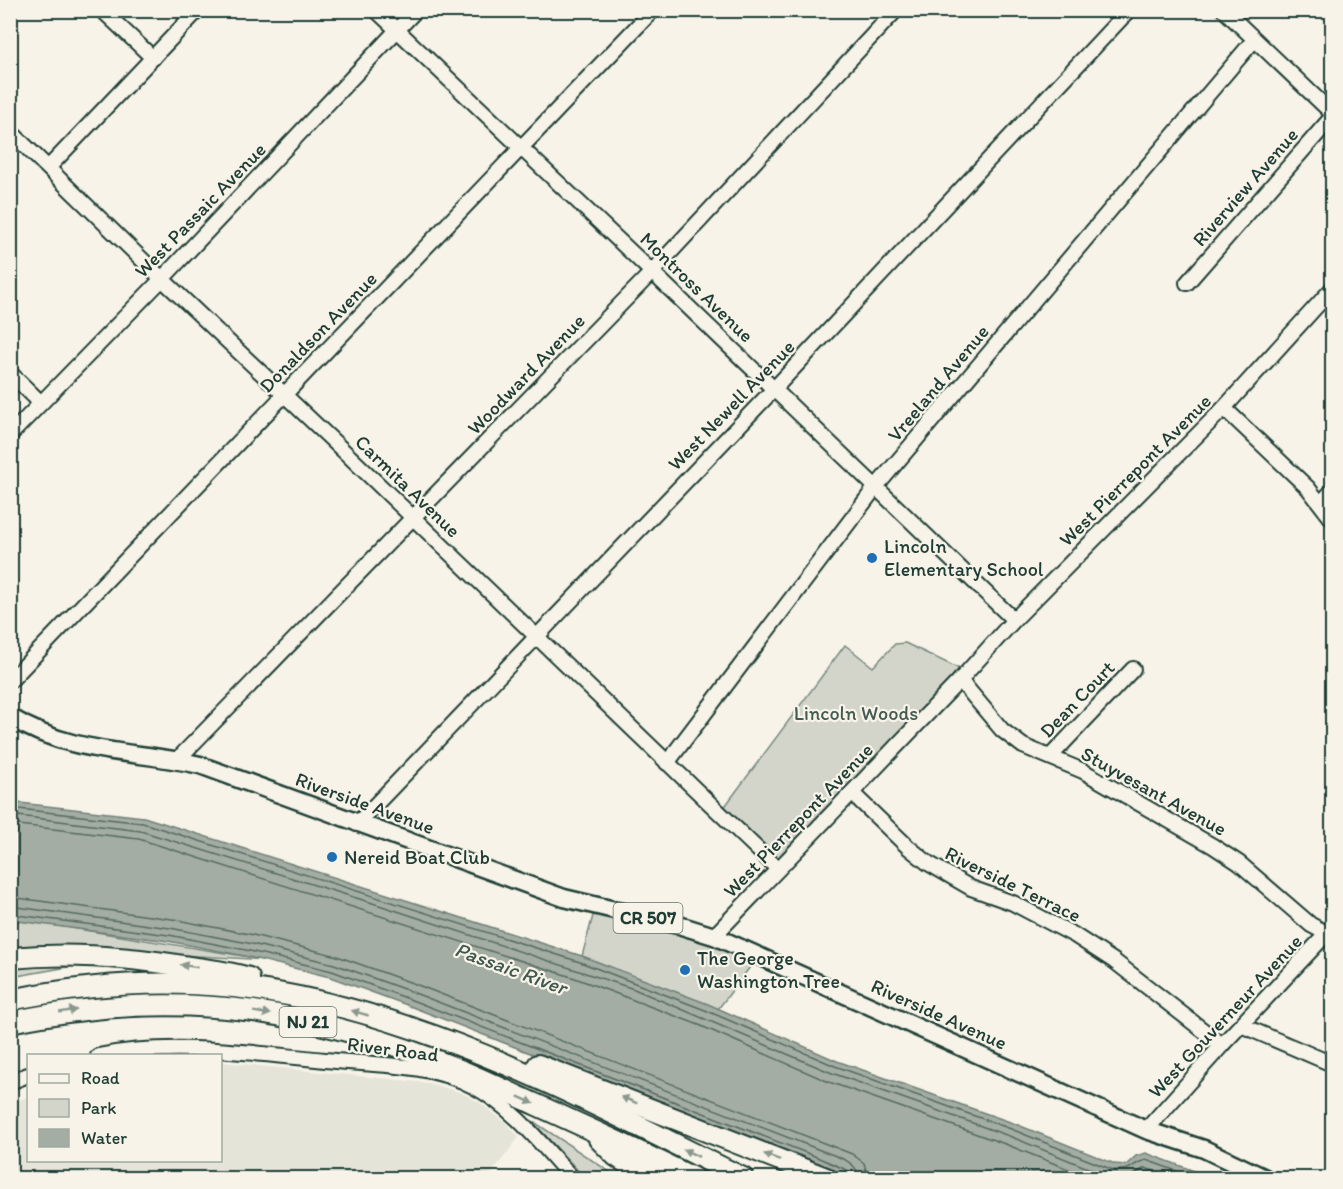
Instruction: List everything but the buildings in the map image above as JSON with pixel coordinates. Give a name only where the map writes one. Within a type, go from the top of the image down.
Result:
[{"type":"highway","points":[[10,958],[97,956],[189,966],[239,975],[326,1004]]},
{"type":"highway","name":"NJ 21","points":[[10,1000],[75,988],[176,983],[258,990],[326,1004],[444,1040],[527,1073],[743,1179]]},
{"type":"highway","name":"NJ 21","points":[[10,1022],[78,1010],[147,1005],[219,1007],[286,1017],[352,1034],[446,1064],[588,1128],[693,1179]]},
{"type":"highway","points":[[393,1023],[468,1041],[509,1055],[826,1179]]},
{"type":"highway","points":[[588,1128],[616,1156],[649,1179]]},
{"type":"main road","name":"Riverside Avenue","points":[[10,717],[40,732],[82,747],[177,760],[224,773],[357,824],[564,898],[682,926],[714,936],[1146,1130],[1204,1149],[1265,1179]]},
{"type":"street","points":[[102,10],[153,58]]},
{"type":"street","points":[[49,167],[198,10]]},
{"type":"street","name":"Montross Avenue","points":[[376,10],[1014,620]]},
{"type":"street","name":"West Passaic Avenue","points":[[10,435],[162,279],[416,10]]},
{"type":"street","name":"Donaldson Avenue","points":[[10,681],[653,10]]},
{"type":"street","name":"Woodward Avenue","points":[[177,760],[652,272],[896,10]]},
{"type":"street","name":"West Newell Avenue","points":[[357,824],[774,389],[1129,10]]},
{"type":"street","points":[[1224,10],[1332,115]]},
{"type":"street","name":"Vreeland Avenue","points":[[667,763],[875,488],[1254,40]]},
{"type":"street","name":"Riverview Avenue","points":[[1187,283],[1332,115]]},
{"type":"street","name":"Carmita Avenue","points":[[10,131],[778,869]]},
{"type":"street","name":"West Pierrepont Avenue","points":[[714,936],[960,680],[1014,620],[1224,408],[1332,289]]},
{"type":"street","points":[[10,373],[41,403]]},
{"type":"street","points":[[1224,408],[1308,488],[1322,503],[1332,519]]},
{"type":"street","points":[[1322,503],[1332,491]]},
{"type":"street","name":"Dean Court","points":[[1050,757],[1133,669]]},
{"type":"street","name":"Stuyvesant Avenue","points":[[960,680],[1007,735],[1030,750],[1107,784],[1213,846],[1239,863],[1311,925],[1331,932]]},
{"type":"street","name":"Riverside Terrace","points":[[852,793],[927,863],[971,888],[1013,903],[1074,935],[1114,961],[1222,1046]]},
{"type":"street","name":"West Gouverneur Avenue","points":[[1146,1130],[1241,1025],[1331,932]]},
{"type":"street","points":[[1241,1025],[1332,1064]]},
{"type":"street","name":"River Road","points":[[109,1054],[130,1050],[189,1048],[381,1065],[433,1072],[466,1083],[500,1104],[572,1179]]},
{"type":"street","points":[[10,1082],[27,1075]]},
{"type":"shaded area","points":[[222,1062],[429,1083],[462,1093],[479,1102],[505,1122],[519,1137],[488,1178],[11,1178],[11,1103],[27,1097],[27,1162],[222,1162]]},
{"type":"green space","name":"Lincoln Woods","points":[[905,643],[964,671],[779,860],[723,809],[845,645],[873,667],[895,644]]},
{"type":"green space","points":[[594,912],[680,932],[756,959],[718,1009],[582,956]]},
{"type":"green space","points":[[10,918],[268,960],[147,953],[11,977]]},
{"type":"green space","points":[[531,1120],[619,1178],[585,1178]]},
{"type":"water","name":"Passaic River","points":[[11,802],[144,817],[582,956],[708,1004],[837,1061],[1013,1123],[1115,1164],[1126,1165],[1136,1156],[1146,1153],[1213,1178],[851,1178],[330,977],[245,956],[168,941],[11,920]]},
{"type":"place","name":"Lincoln Elementary School","points":[[872,558]]},
{"type":"place","name":"Nereid Boat Club","points":[[332,857]]},
{"type":"place","name":"The George Washington Tree","points":[[685,970]]}]
